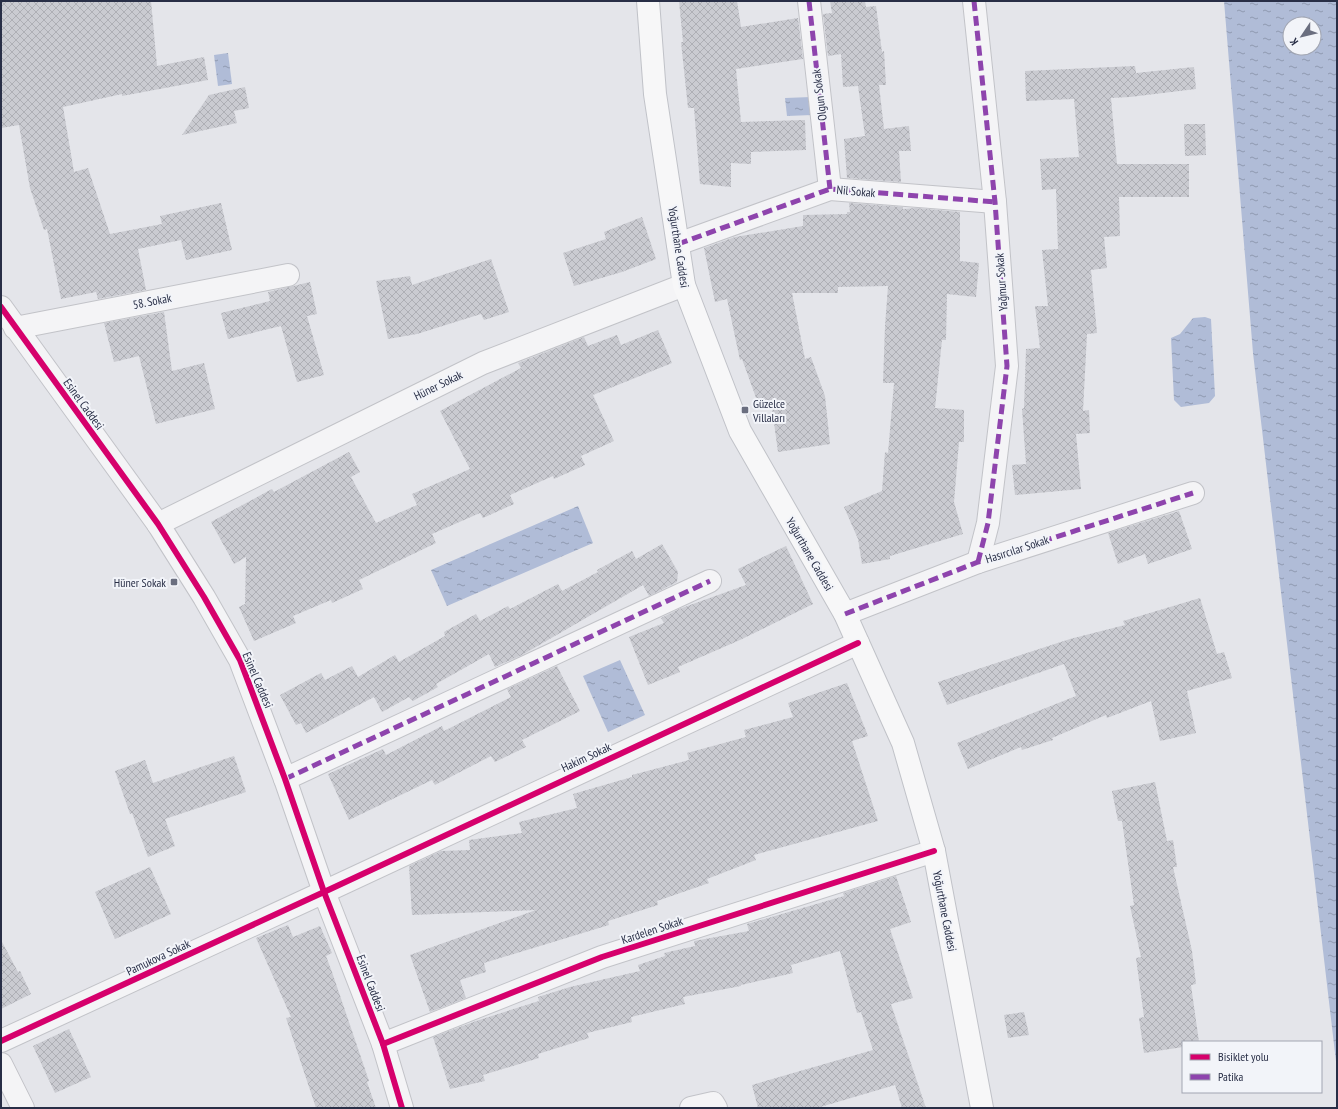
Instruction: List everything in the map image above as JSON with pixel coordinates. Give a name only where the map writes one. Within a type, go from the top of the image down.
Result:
[{"type":"main road","name":"Yoğurthane Caddesi","points":[[648,1],[655,94],[684,285],[740,431],[845,614],[903,743],[934,851],[982,1108]]},
{"type":"street","name":"Olgun Sokak","points":[[809,1],[830,189]]},
{"type":"street","name":"Yağmur Sokak","points":[[974,1],[995,202],[1007,366],[988,523],[978,562]]},
{"type":"street","name":"Nil Sokak","points":[[678,244],[830,189],[995,202]]},
{"type":"street","name":"58. Sokak","points":[[15,328],[288,275]]},
{"type":"street","name":"Hüner Sokak","points":[[158,524],[483,363],[684,285]]},
{"type":"street","name":"Esinel Caddesi","points":[[1,307],[158,524],[204,597],[240,660],[285,779],[324,892],[383,1044],[402,1108]]},
{"type":"street","name":"Hasırcılar Sokak","points":[[845,614],[978,562],[1193,493]]},
{"type":"street","points":[[285,779],[710,581]]},
{"type":"street","name":"Hakim Sokak","points":[[324,892],[858,644]]},
{"type":"street","name":"Kardelen Sokak","points":[[383,1044],[602,957],[934,851]]},
{"type":"street","name":"Pamukova Sokak","points":[[1,1041],[324,892]]},
{"type":"street","points":[[1,1064],[23,1108]]},
{"type":"street","points":[[691,1108],[713,1103],[716,1108]]},
{"type":"water","points":[[1224,1],[1337,1],[1337,1070],[1253,353]]},
{"type":"water","points":[[228,53],[232,84],[218,86],[214,55]]},
{"type":"water","points":[[811,97],[812,115],[787,116],[785,98]]},
{"type":"water","points":[[1205,317],[1211,319],[1215,396],[1209,403],[1181,407],[1174,400],[1171,338],[1180,334],[1193,318]]},
{"type":"water","points":[[578,506],[593,543],[447,606],[431,570]]},
{"type":"water","points":[[620,660],[645,715],[608,732],[583,676]]},
{"type":"building","points":[[1,1],[151,1],[157,66],[204,57],[208,80],[122,96],[122,94],[63,107],[74,172],[88,168],[110,234],[162,224],[160,216],[221,203],[232,250],[186,260],[181,240],[138,249],[146,290],[98,299],[96,292],[61,299],[47,229],[44,230],[30,188],[19,125],[1,128]]},
{"type":"building","points":[[679,1],[737,1],[741,27],[798,18],[803,59],[736,69],[741,122],[805,120],[806,150],[751,152],[751,164],[731,163],[731,187],[700,184],[694,108],[688,108],[681,42],[683,42]]},
{"type":"building","points":[[830,1],[865,1],[866,7],[876,6],[882,52],[884,51],[886,85],[879,85],[884,129],[909,126],[911,151],[899,151],[901,182],[847,178],[844,139],[865,136],[858,86],[843,87],[841,54],[828,56],[823,14],[832,13]]},
{"type":"building","points":[[1135,66],[1136,73],[1194,67],[1196,89],[1111,98],[1117,164],[1189,164],[1189,197],[1119,197],[1120,236],[1104,237],[1107,268],[1091,270],[1097,333],[1087,334],[1083,411],[1089,410],[1090,433],[1076,434],[1081,489],[1015,495],[1012,465],[1026,464],[1022,409],[1024,408],[1026,349],[1040,348],[1035,306],[1048,306],[1042,250],[1058,249],[1056,189],[1042,190],[1040,159],[1079,157],[1074,99],[1026,101],[1025,71]]},
{"type":"building","points":[[245,87],[249,108],[234,111],[237,123],[182,135],[209,95]]},
{"type":"building","points":[[1184,124],[1205,124],[1206,155],[1185,156]]},
{"type":"building","points":[[849,203],[903,207],[903,209],[916,208],[960,212],[960,261],[979,263],[976,297],[947,294],[946,340],[942,340],[935,408],[964,410],[964,442],[959,442],[954,502],[963,534],[890,556],[890,559],[862,564],[858,539],[844,507],[882,491],[885,452],[888,453],[894,383],[883,383],[888,286],[838,287],[838,293],[792,293],[805,359],[811,357],[825,396],[830,444],[778,452],[771,401],[759,406],[742,359],[740,360],[727,299],[715,302],[704,248],[735,237],[803,226],[803,215],[847,214],[847,212],[850,212]]},
{"type":"building","points":[[642,217],[656,259],[622,272],[574,286],[563,253],[606,239],[604,232]]},
{"type":"building","points":[[491,259],[509,312],[484,320],[481,314],[417,334],[388,339],[376,281],[410,276],[412,285]]},
{"type":"building","points":[[310,282],[317,314],[307,316],[324,375],[297,382],[281,326],[228,339],[221,313],[270,301],[268,292]]},
{"type":"building","points":[[164,312],[172,371],[204,363],[215,409],[156,424],[139,356],[114,362],[104,323]]},
{"type":"building","points":[[658,330],[672,363],[593,395],[614,441],[581,456],[585,465],[554,479],[553,476],[510,495],[514,504],[483,518],[480,513],[432,534],[436,543],[359,580],[363,589],[332,603],[331,600],[293,616],[296,623],[254,641],[239,607],[245,604],[246,557],[234,564],[211,522],[272,489],[274,492],[349,452],[360,472],[351,477],[376,523],[417,505],[412,494],[470,469],[440,411],[521,368],[518,363],[584,337],[588,346],[617,335],[621,345]]},
{"type":"building","points":[[1179,511],[1192,549],[1148,564],[1145,554],[1118,564],[1108,533]]},
{"type":"building","points":[[662,544],[678,572],[677,582],[649,596],[643,585],[522,655],[495,667],[489,654],[436,684],[438,687],[413,701],[409,697],[382,712],[374,697],[306,733],[301,723],[296,725],[280,695],[321,673],[325,680],[352,666],[358,677],[395,655],[399,662],[445,636],[444,632],[476,614],[480,621],[508,606],[510,609],[558,584],[562,591],[598,572],[597,570],[632,551],[636,559]]},
{"type":"building","points":[[786,546],[813,604],[740,640],[678,667],[680,672],[648,685],[629,637],[664,623],[661,618],[679,609],[746,585],[738,569]]},
{"type":"building","points":[[1200,598],[1217,654],[1224,652],[1232,678],[1187,691],[1196,733],[1160,741],[1151,701],[1107,718],[1106,715],[1052,738],[1053,740],[1022,750],[1021,747],[968,769],[957,743],[1076,696],[1064,664],[947,705],[938,682],[1070,639],[1125,625],[1123,621]]},
{"type":"building","points":[[557,666],[580,711],[522,740],[526,747],[495,762],[491,756],[435,785],[432,780],[349,820],[328,774],[383,749],[386,755],[442,726],[444,731],[511,697],[507,689]]},
{"type":"building","points":[[847,683],[868,736],[852,741],[878,821],[754,855],[756,860],[707,879],[709,883],[657,901],[658,905],[608,921],[609,925],[484,963],[486,972],[460,980],[466,998],[430,1012],[410,955],[536,910],[412,915],[409,866],[441,851],[470,850],[469,840],[522,833],[519,822],[577,808],[573,794],[632,777],[632,775],[689,760],[687,753],[746,737],[744,730],[793,717],[788,703]]},
{"type":"building","points":[[234,756],[246,792],[165,819],[175,846],[148,857],[132,813],[130,814],[115,771],[145,760],[153,783]]},
{"type":"building","points":[[1155,782],[1167,841],[1173,840],[1177,867],[1173,867],[1192,951],[1196,984],[1191,985],[1199,1041],[1182,1041],[1182,1047],[1144,1053],[1139,1018],[1144,1017],[1136,958],[1141,957],[1130,906],[1134,905],[1122,821],[1118,821],[1112,791]]},
{"type":"building","points":[[150,867],[171,914],[115,939],[95,892]]},
{"type":"building","points":[[896,876],[911,922],[890,929],[913,998],[891,1004],[926,1108],[902,1108],[895,1085],[817,1108],[758,1108],[752,1085],[873,1050],[861,1012],[857,1013],[840,951],[791,965],[793,973],[741,986],[683,997],[685,1004],[631,1017],[632,1022],[587,1033],[589,1038],[538,1054],[539,1058],[483,1075],[485,1081],[450,1089],[433,1037],[476,1021],[539,1001],[538,997],[570,987],[640,971],[638,965],[665,956],[664,953],[695,946],[694,941],[749,931],[747,924],[844,896],[843,893]]},
{"type":"building","points":[[288,925],[293,937],[320,926],[332,953],[326,956],[369,1081],[367,1082],[376,1108],[316,1108],[286,1018],[291,1017],[256,938]]},
{"type":"building","points":[[1,940],[18,972],[20,971],[31,994],[1,1009]]},
{"type":"building","points":[[1024,1012],[1029,1035],[1008,1038],[1004,1015]]},
{"type":"building","points":[[69,1029],[91,1077],[55,1093],[33,1046]]},
{"type":"marked path","points":[[809,1],[830,189]]},
{"type":"marked path","points":[[974,1],[995,202],[1007,366],[988,523],[978,562]]},
{"type":"marked path","points":[[678,244],[830,189],[995,202]]},
{"type":"marked path","points":[[845,614],[978,562],[1193,493]]},
{"type":"marked path","points":[[285,779],[710,581]]},
{"type":"cycle path","points":[[1,307],[158,524],[204,597],[240,660],[285,779],[324,892],[383,1044],[402,1108]]},
{"type":"cycle path","points":[[1,1041],[858,643]]},
{"type":"cycle path","points":[[383,1044],[602,957],[934,851]]},
{"type":"place","name":"Güzelce Villaları","points":[[745,410]]},
{"type":"place","name":"Hüner Sokak","points":[[174,582]]}]
